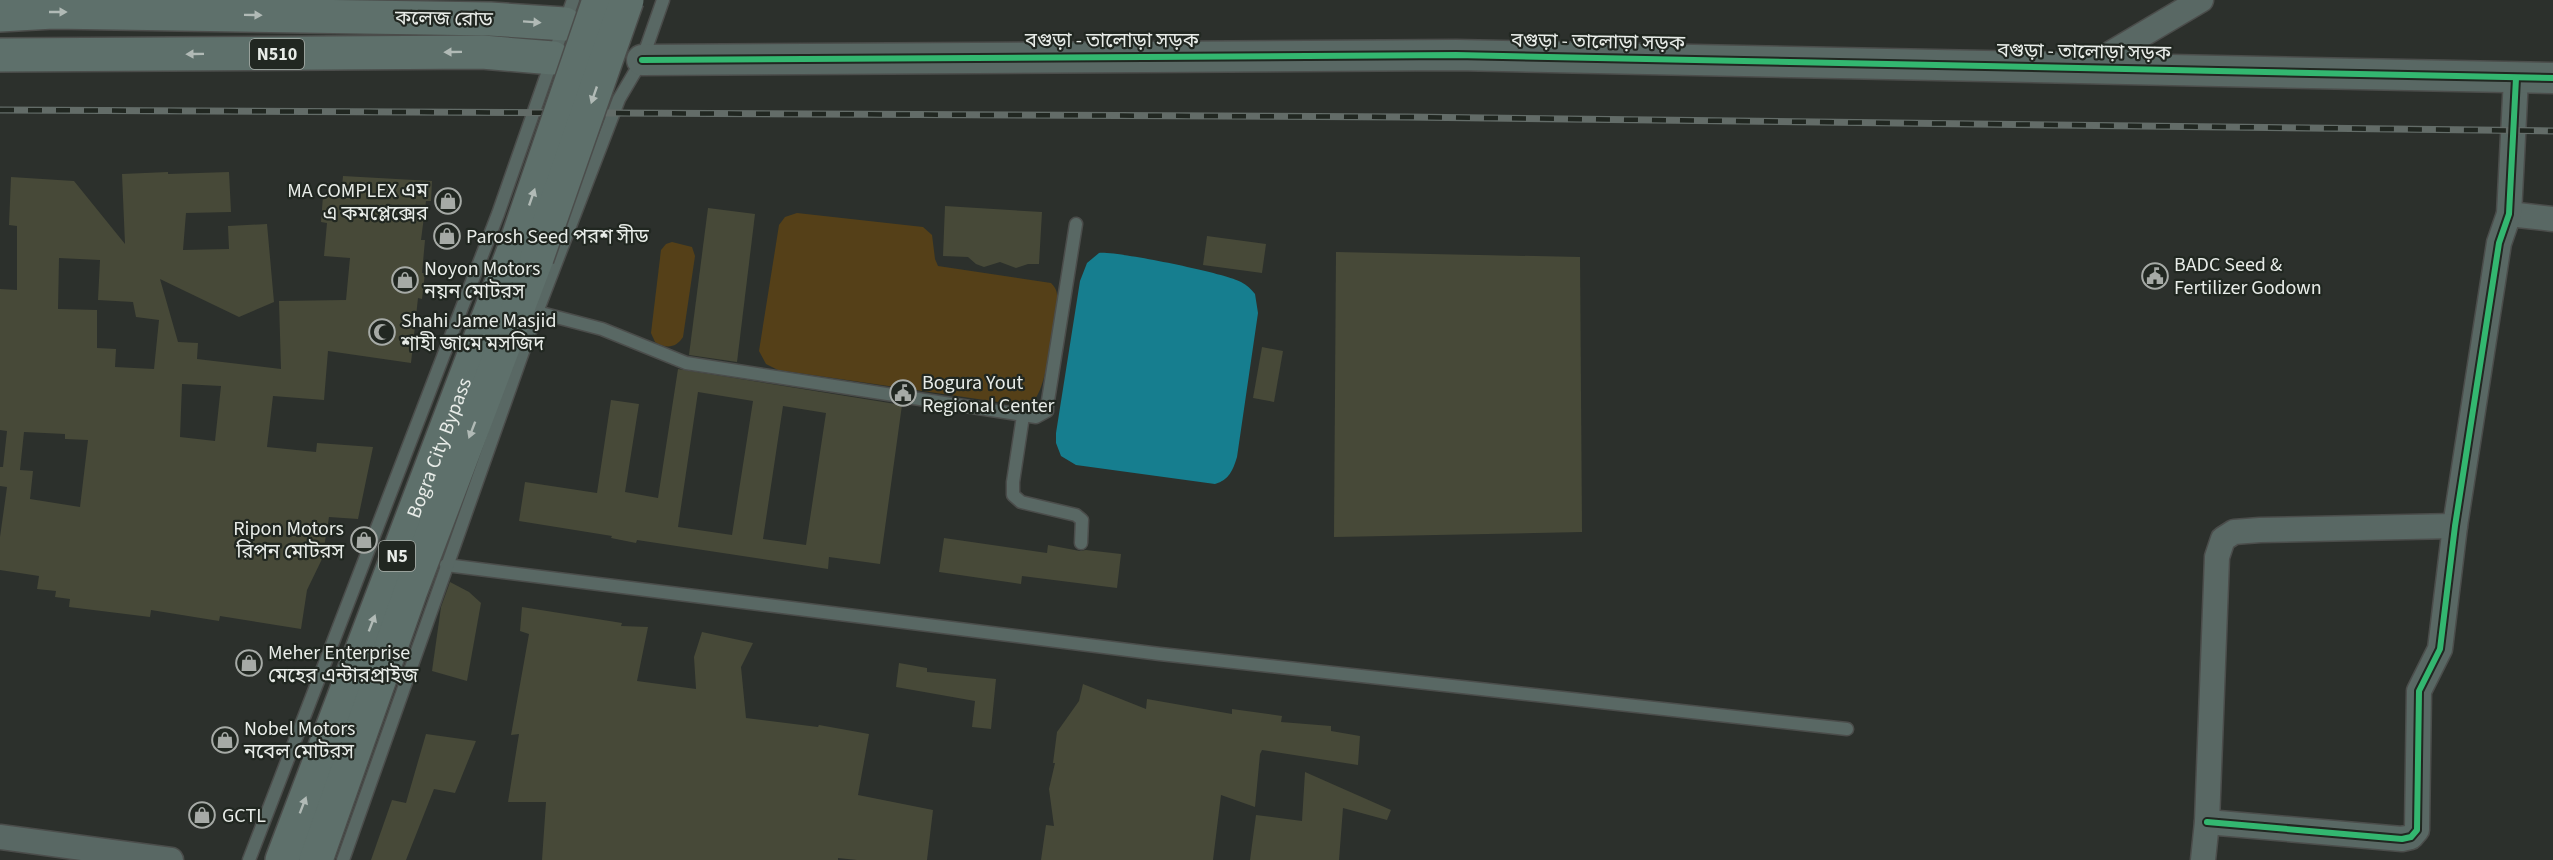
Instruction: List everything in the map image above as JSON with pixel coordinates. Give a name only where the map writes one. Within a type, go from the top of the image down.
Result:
[{"type":"highway","name":"Bogra City Bypass","points":[[282,860],[513,252],[599,0]]},
{"type":"highway","name":"Bogra City Bypass","points":[[316,860],[410,593],[537,258],[627,0]]},
{"type":"highway","name":"কলেজ রোড","points":[[0,15],[53,12],[490,19],[562,31]]},
{"type":"highway","name":"কলেজ রোড","points":[[0,56],[482,52],[562,31]]},
{"type":"street","points":[[2086,68],[2201,0]]},
{"type":"street","name":"বগুড়া - তালোড়া সড়ক","points":[[632,58],[1456,55],[2553,78]]},
{"type":"street","points":[[2207,822],[2402,839],[2411,837],[2417,830],[2419,690],[2440,649],[2455,526],[2499,243],[2509,214],[2516,78]]},
{"type":"street","points":[[2509,214],[2553,219]]},
{"type":"street","points":[[2203,860],[2207,822],[2217,557],[2223,539],[2234,532],[2260,530],[2455,526]]},
{"type":"street","points":[[0,837],[171,860]]},
{"type":"lane","points":[[343,860],[537,312],[619,99],[632,58],[663,0]]},
{"type":"lane","points":[[249,860],[498,214],[562,31],[632,58]]},
{"type":"lane","points":[[537,312],[602,329],[686,363],[1036,417],[1047,411],[1076,224]]},
{"type":"lane","points":[[1023,416],[1013,495],[1021,502],[1076,514],[1082,520],[1081,543]]},
{"type":"lane","points":[[446,565],[1160,654],[1847,729]]},
{"type":"shaded area","points":[[797,213],[923,227],[932,235],[938,266],[1051,283],[1057,293],[1056,315],[1048,363],[1037,396],[1026,404],[1012,404],[778,370],[766,364],[759,351],[779,225],[785,217]]},
{"type":"shaded area","points":[[672,242],[692,247],[695,256],[683,337],[674,345],[663,346],[655,342],[651,333],[661,250],[666,244]]},
{"type":"water","points":[[1099,253],[1148,259],[1215,273],[1241,282],[1255,294],[1258,313],[1237,457],[1230,474],[1224,480],[1215,484],[1076,465],[1061,456],[1056,443],[1056,433],[1080,281],[1087,263]]},
{"type":"building","points":[[229,172],[231,212],[186,213],[183,250],[229,249],[228,226],[267,224],[274,302],[239,317],[160,279],[178,342],[198,343],[197,359],[281,369],[279,301],[346,300],[350,258],[324,256],[327,223],[321,222],[323,196],[341,198],[343,176],[432,181],[431,201],[426,201],[421,240],[425,240],[422,273],[425,273],[422,299],[418,298],[411,363],[328,351],[324,400],[273,396],[267,447],[316,452],[317,443],[373,447],[358,519],[329,517],[322,559],[307,590],[301,629],[220,616],[219,621],[151,610],[150,617],[69,607],[70,599],[55,597],[56,591],[37,589],[39,576],[0,570],[0,537],[7,487],[0,486],[0,467],[3,467],[7,431],[0,430],[0,289],[17,290],[17,226],[9,225],[11,177],[74,181],[125,244],[122,174]],"holes":[[[59,258],[100,260],[98,300],[133,302],[136,317],[159,320],[154,369],[115,367],[116,349],[97,348],[97,310],[58,309]],[[182,384],[221,386],[215,441],[180,437]],[[24,432],[65,434],[65,439],[88,440],[80,507],[30,499],[33,471],[20,470]]]},
{"type":"building","points":[[945,206],[1042,212],[1039,264],[1028,264],[1016,268],[1000,262],[984,267],[968,257],[943,256]]},
{"type":"building","points":[[708,208],[755,214],[737,362],[689,355]]},
{"type":"building","points":[[1207,236],[1266,244],[1262,273],[1203,265]]},
{"type":"building","points":[[1336,252],[1580,257],[1582,532],[1334,537]]},
{"type":"building","points":[[1262,347],[1283,351],[1274,402],[1253,398]]},
{"type":"building","points":[[678,369],[902,405],[880,564],[829,557],[828,569],[637,540],[636,543],[611,538],[612,536],[519,521],[525,482],[597,493],[611,400],[639,404],[625,492],[658,498]],"holes":[[[698,392],[753,401],[732,535],[678,527]],[[783,406],[826,413],[806,545],[763,539]]]},
{"type":"building","points":[[944,538],[1047,553],[1048,545],[1080,551],[1121,554],[1117,588],[1022,576],[1021,584],[939,572]]},
{"type":"building","points":[[450,582],[469,592],[481,603],[467,681],[432,671],[441,607]]},
{"type":"building","points":[[522,607],[622,623],[621,626],[648,627],[637,681],[696,689],[694,657],[702,632],[753,643],[741,667],[746,718],[818,727],[819,725],[869,734],[858,795],[933,810],[927,860],[838,858],[838,860],[542,860],[546,802],[508,802],[519,734],[511,735],[529,634],[520,631]]},
{"type":"building","points":[[899,663],[927,668],[927,672],[996,679],[991,729],[972,727],[975,701],[896,687]]},
{"type":"building","points":[[1083,684],[1146,709],[1147,699],[1232,714],[1232,709],[1282,716],[1281,722],[1331,726],[1331,731],[1360,736],[1358,765],[1262,750],[1255,807],[1221,795],[1213,860],[1041,860],[1046,825],[1054,826],[1049,789],[1055,763],[1053,763],[1057,732],[1079,701]]},
{"type":"building","points":[[426,734],[476,741],[455,793],[434,789],[406,860],[371,860],[392,800],[406,803]]},
{"type":"building","points":[[1305,772],[1391,810],[1387,820],[1343,808],[1339,860],[1250,860],[1256,815],[1302,821]]},
{"type":"railway","points":[[0,110],[1407,117],[2553,131]]},
{"type":"cycle path","points":[[642,60],[1456,55],[2553,78]]},
{"type":"cycle path","points":[[2207,822],[2402,839],[2411,837],[2417,830],[2419,691],[2440,649],[2455,526],[2499,243],[2509,214],[2516,78]]},
{"type":"place","name":"MA COMPLEX এম এ কমপ্লেক্সের","points":[[448,201]]},
{"type":"place","name":"Parosh Seed পরশ সীড","points":[[447,236]]},
{"type":"place","name":"BADC Seed & Fertilizer Godown","points":[[2155,276]]},
{"type":"place","name":"Noyon Motors নয়ন মোটরস","points":[[405,280]]},
{"type":"place","name":"Shahi Jame Masjid শাহী জামে মসজিদ","points":[[382,332]]},
{"type":"place","name":"Bogura Yout Regional Center","points":[[903,393]]},
{"type":"place","name":"Ripon Motors রিপন মোটরস","points":[[364,540]]},
{"type":"place","name":"Meher Enterprise মেহের এন্টারপ্রাইজ","points":[[249,663]]},
{"type":"place","name":"Nobel Motors নবেল মোটরস","points":[[225,740]]},
{"type":"place","name":"GCTL","points":[[202,815]]}]
